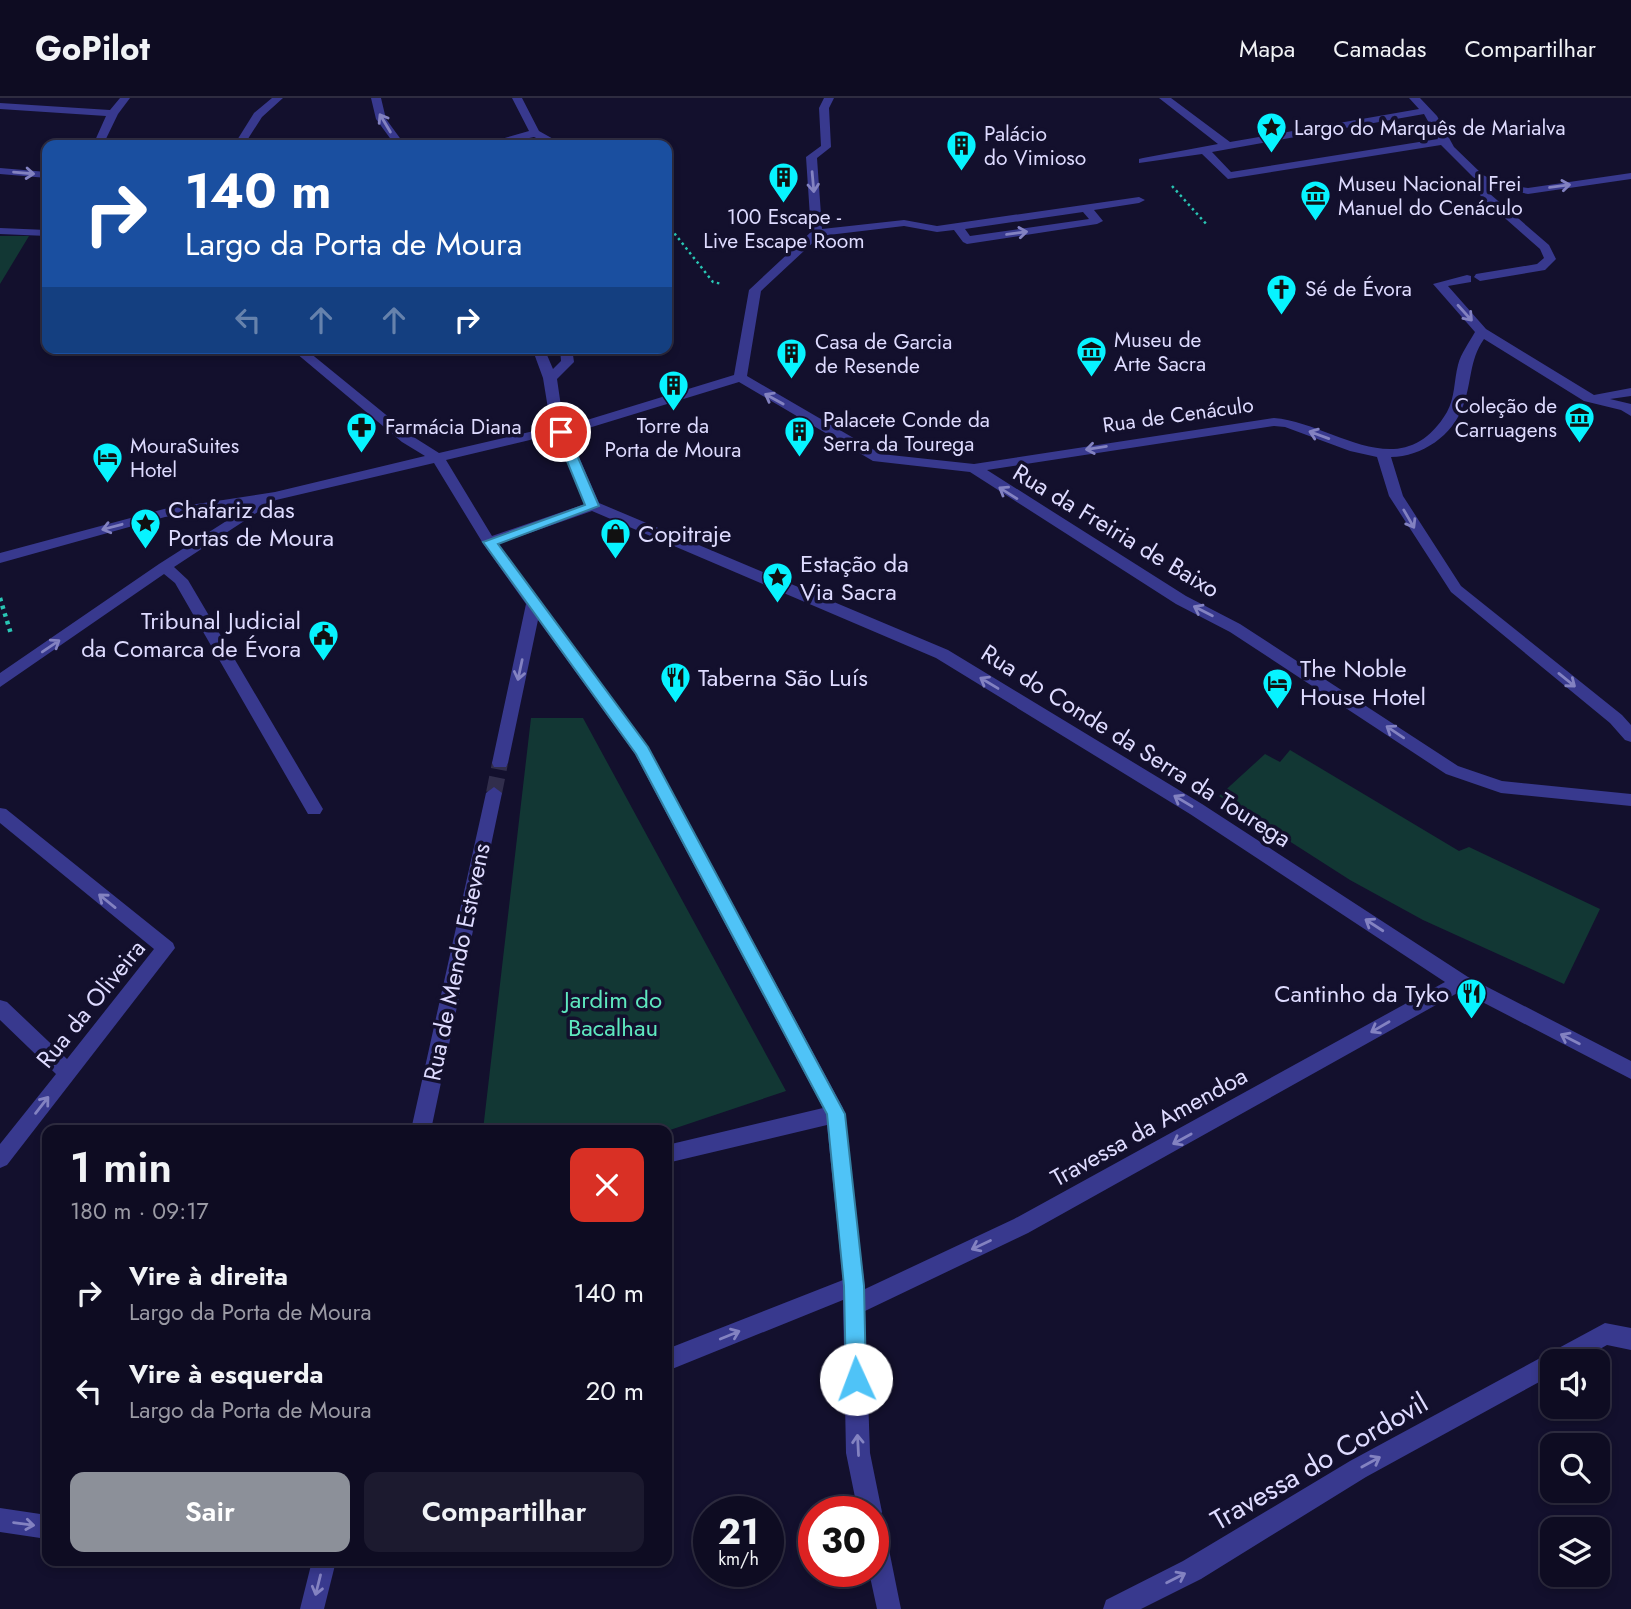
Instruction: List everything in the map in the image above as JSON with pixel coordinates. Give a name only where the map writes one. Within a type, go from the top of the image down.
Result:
[{"type":"street","points":[[100,140],[113,113],[125,98]]},
{"type":"street","points":[[242,140],[258,115],[278,98]]},
{"type":"street","points":[[376,98],[381,119],[396,140]]},
{"type":"street","points":[[517,98],[535,133],[549,140]]},
{"type":"street","points":[[817,233],[811,157],[826,147],[824,108],[829,98]]},
{"type":"street","points":[[1164,98],[1226,145]]},
{"type":"street","points":[[1414,98],[1432,116],[1455,154],[1479,177],[1506,190],[1528,191],[1631,176]]},
{"type":"street","points":[[0,106],[113,113]]},
{"type":"street","points":[[1143,161],[1426,111]]},
{"type":"street","points":[[506,140],[535,133]]},
{"type":"street","points":[[1203,149],[1228,176],[1445,141]]},
{"type":"street","points":[[0,171],[42,174]]},
{"type":"street","points":[[1479,177],[1485,195],[1545,247],[1550,259],[1541,267],[1439,284],[1482,332],[1588,398],[1629,409]]},
{"type":"street","points":[[0,558],[164,513],[275,496],[560,430],[740,377],[755,290],[817,233],[914,223],[937,229],[1139,200]]},
{"type":"street","points":[[957,226],[967,240],[1097,221],[1085,208]]},
{"type":"street","points":[[0,231],[42,233]]},
{"type":"street","points":[[1482,332],[1468,354],[1454,412],[1427,444],[1406,454],[1384,456],[1396,496],[1456,589],[1616,719],[1631,736]]},
{"type":"street","points":[[303,354],[407,439],[438,458],[489,542],[642,751],[836,1114],[854,1296],[858,1453],[867,1496]]},
{"type":"street","points":[[489,542],[593,506],[560,430],[550,378],[540,354]]},
{"type":"street","points":[[550,378],[568,362],[567,354]]},
{"type":"street","name":"Rua da Freiria de Baixo","points":[[740,377],[878,458],[974,468],[1181,600],[1247,636],[1452,769],[1501,787],[1631,800]]},
{"type":"street","points":[[1588,398],[1631,392]]},
{"type":"street","name":"Rua de Cenáculo","points":[[974,468],[1274,422],[1287,423],[1384,456]]},
{"type":"street","points":[[0,681],[164,567],[275,496]]},
{"type":"street","name":"Rua do Conde da Serra da Tourega","points":[[593,506],[942,654],[1196,809],[1461,982],[1631,1070]]},
{"type":"street","points":[[164,567],[181,580],[314,809]]},
{"type":"street","points":[[500,763],[534,604]]},
{"type":"street","name":"Rua de Mendo Estevens","points":[[422,1125],[494,793]]},
{"type":"street","name":"Rua da Oliveira","points":[[0,814],[166,948],[0,1159]]},
{"type":"street","name":"Travessa da Amendoa","points":[[672,1358],[854,1296],[1033,1220],[1461,982]]},
{"type":"street","points":[[0,1008],[67,1072]]},
{"type":"street","points":[[672,1153],[836,1114]]},
{"type":"street","name":"Travessa do Cordovil","points":[[1577,1349],[1605,1334],[1631,1339]]},
{"type":"street","name":"Travessa do Cordovil","points":[[1115,1609],[1192,1570],[1358,1469],[1540,1369]]},
{"type":"street","points":[[0,1520],[42,1526]]},
{"type":"street","points":[[312,1609],[323,1566]]},
{"type":"street","points":[[885,1587],[889,1609]]},
{"type":"path","points":[[1172,185],[1209,226]]},
{"type":"path","points":[[672,230],[713,282],[755,290]]},
{"type":"green space","points":[[0,236],[29,236],[0,284]]},
{"type":"green space","name":"Jardim do Bacalhau","points":[[531,718],[583,718],[786,1091],[672,1129],[672,1125],[484,1125]]},
{"type":"green space","points":[[1290,750],[1459,851],[1469,847],[1600,909],[1564,984],[1423,920],[1350,880],[1219,796],[1265,754],[1280,762]]},
{"type":"tunnel","points":[[494,793],[500,763]]},
{"type":"place","name":"Largo do Marquês de Marialva","points":[[1271,155]]},
{"type":"place","name":"Palácio do Vimioso","points":[[961,173]]},
{"type":"place","name":"100 Escape - Live Escape Room","points":[[784,204]]},
{"type":"place","name":"Museu Nacional Frei Manuel do Cenáculo","points":[[1315,223]]},
{"type":"place","name":"Sé de Évora","points":[[1282,316]]},
{"type":"place","name":"Museu de Arte Sacra","points":[[1091,379]]},
{"type":"place","name":"Casa de Garcia de Resende","points":[[792,381]]},
{"type":"place","name":"Torre da Porta de Moura","points":[[673,413]]},
{"type":"place","name":"Coleção de Carruagens","points":[[1580,445]]},
{"type":"place","name":"Farmácia Diana","points":[[362,454]]},
{"type":"place","name":"Palacete Conde da Serra da Tourega","points":[[800,459]]},
{"type":"place","name":"MouraSuites Hotel","points":[[107,485]]},
{"type":"place","name":"Chafariz das Portas de Moura","points":[[145,551]]},
{"type":"place","name":"Copitraje","points":[[615,561]]},
{"type":"place","name":"Estação da Via Sacra","points":[[777,605]]},
{"type":"place","name":"Tribunal Judicial da Comarca de Évora","points":[[324,662]]},
{"type":"place","name":"Taberna São Luís","points":[[675,705]]},
{"type":"place","name":"The Noble House Hotel","points":[[1277,710]]},
{"type":"place","name":"Cantinho da Tyko","points":[[1472,1021]]},
{"type":"route","points":[[561,432],[593,506],[489,542],[642,751],[836,1114],[854,1286],[856,1379]]}]
